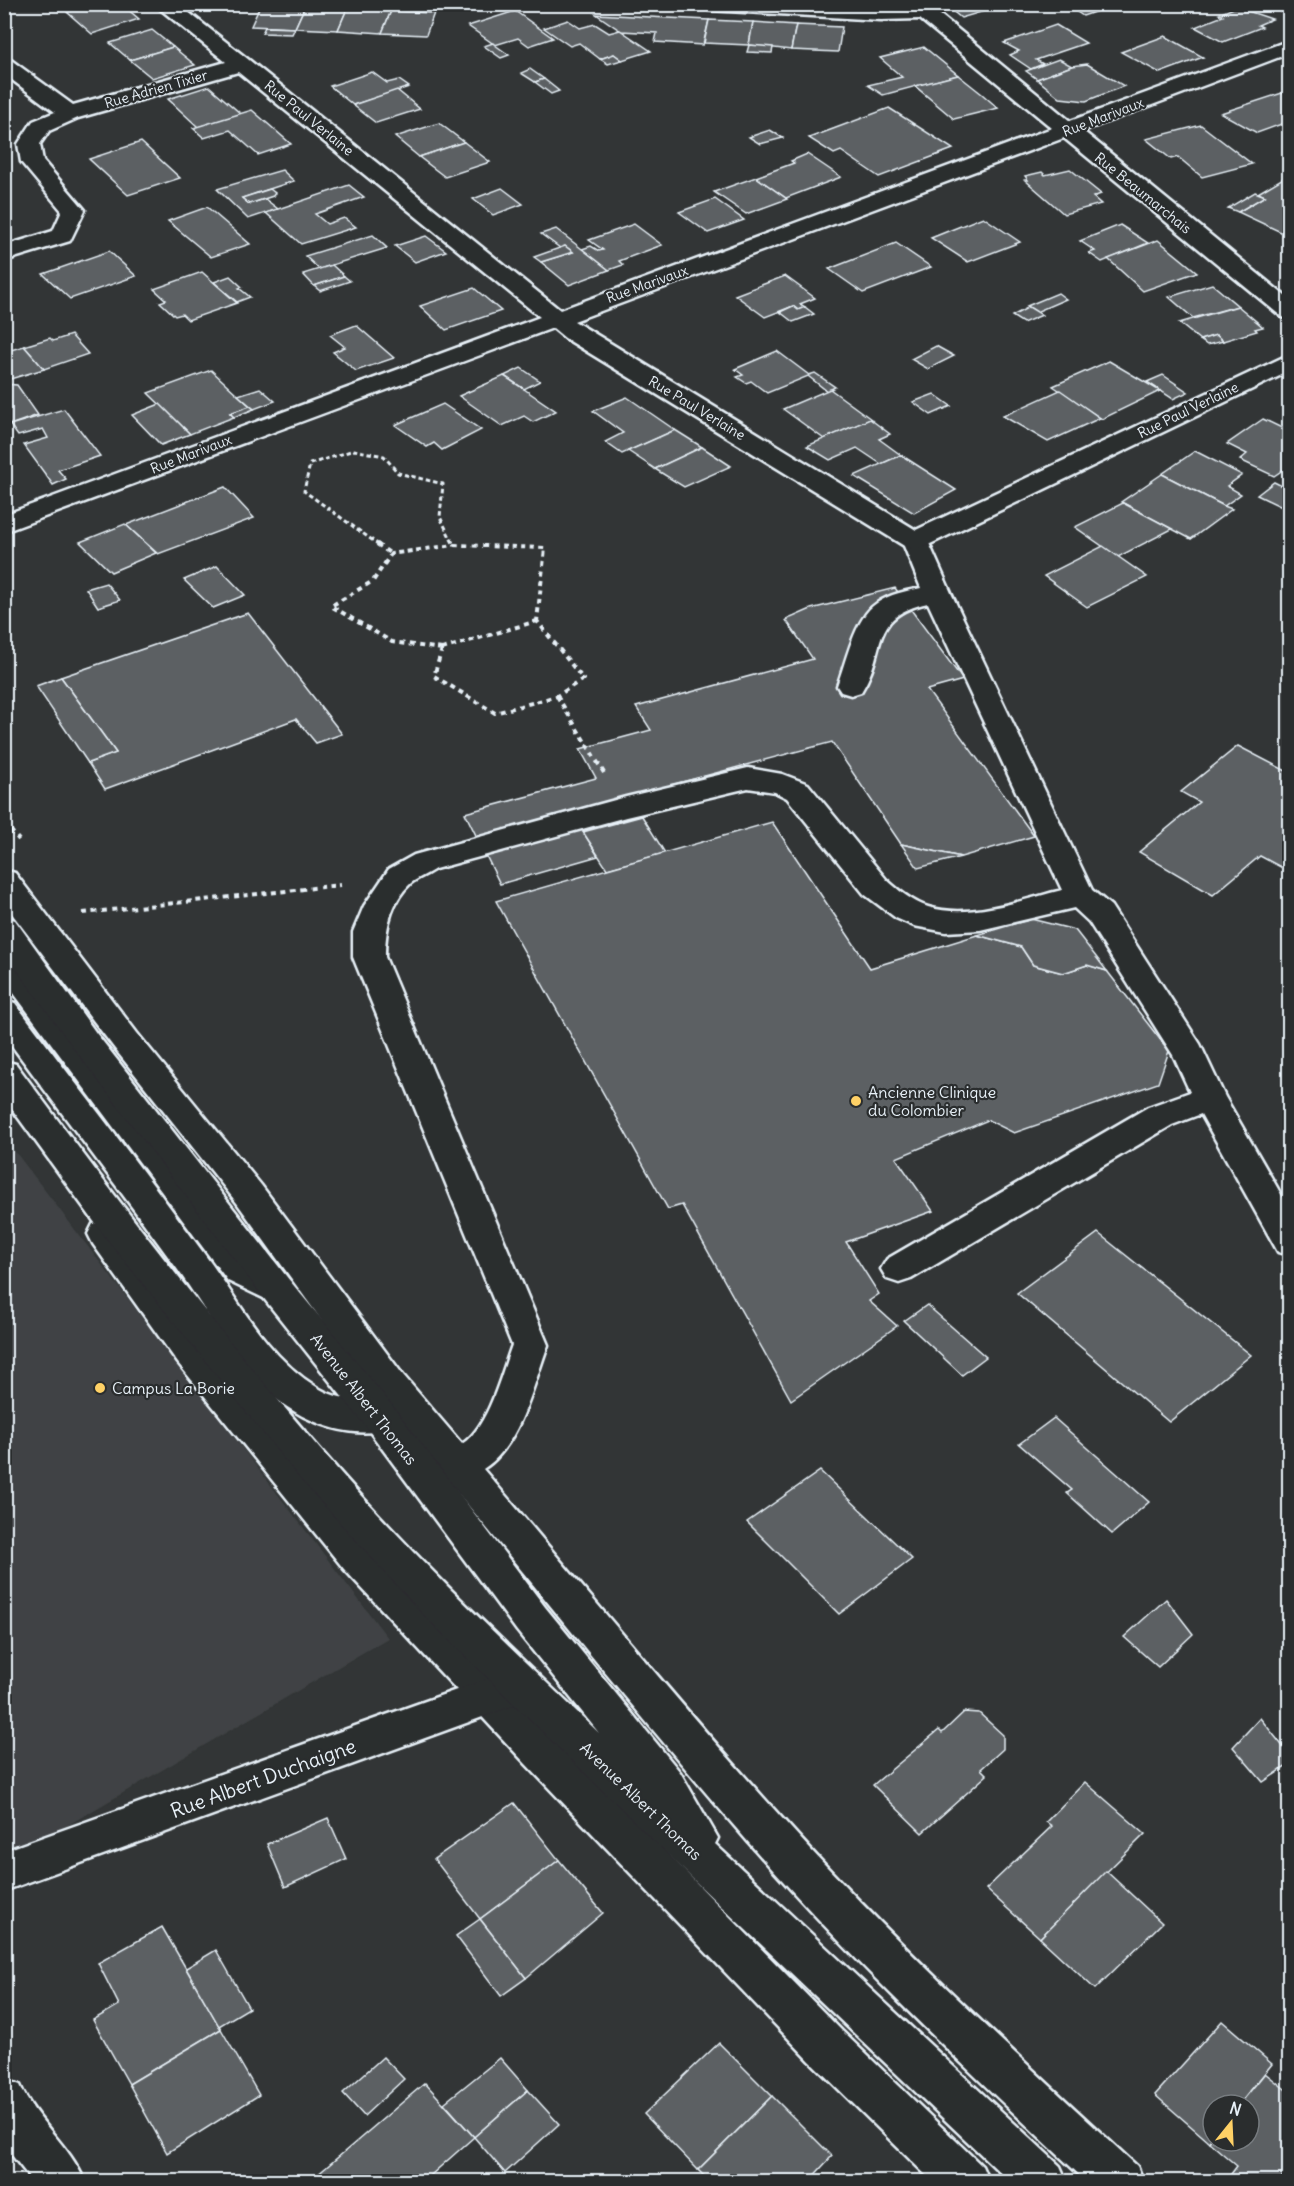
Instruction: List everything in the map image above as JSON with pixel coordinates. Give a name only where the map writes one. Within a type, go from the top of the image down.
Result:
[{"type":"street","name":"Rue Paul Verlaine","points":[[164,4],[242,64],[574,333],[915,541],[1290,361]]},
{"type":"street","points":[[709,4],[881,14],[919,9]]},
{"type":"street","name":"Rue Beaumarchais","points":[[919,9],[1290,312]]},
{"type":"street","name":"Rue Marivaux","points":[[4,524],[1290,46]]},
{"type":"street","points":[[4,64],[70,113]]},
{"type":"street","name":"Rue Adrien Tixier","points":[[4,254],[62,236],[74,210],[32,162],[29,144],[41,126],[70,113],[242,64]]},
{"type":"street","points":[[915,541],[1080,896],[1100,914],[1188,1052],[1209,1098],[1290,1242]]},
{"type":"street","points":[[851,686],[875,620],[881,610],[937,592]]},
{"type":"street","points":[[444,1475],[483,1450],[500,1427],[530,1345],[369,957],[369,932],[379,906],[400,876],[425,862],[626,807],[748,778],[769,780],[792,788],[808,801],[864,875],[891,903],[909,913],[943,921],[975,921],[1080,896]]},
{"type":"street","points":[[4,880],[126,1041],[249,1194],[390,1386],[444,1475],[874,1947],[960,2033],[1121,2181]]},
{"type":"street","name":"Avenue Albert Thomas","points":[[4,928],[85,1041],[278,1292],[380,1418],[444,1475],[531,1620],[666,1785],[717,1874]]},
{"type":"street","points":[[4,957],[240,1271],[278,1292]]},
{"type":"street","points":[[4,1011],[193,1264],[258,1357],[290,1389],[308,1401],[358,1419],[380,1418]]},
{"type":"street","name":"Avenue Albert Thomas","points":[[4,1073],[121,1232],[219,1356],[298,1451],[441,1607],[505,1691],[717,1874],[1044,2181]]},
{"type":"street","points":[[4,1097],[191,1353],[358,1557],[505,1691],[826,2046],[966,2181]]},
{"type":"street","points":[[898,1269],[1160,1116],[1209,1098]]},
{"type":"street","name":"Rue Albert Duchaigne","points":[[4,1871],[505,1691]]},
{"type":"street","points":[[4,2101],[6,2111],[62,2181]]},
{"type":"path","points":[[442,649],[434,675],[495,714],[557,696],[583,679],[537,621],[545,548],[454,545],[391,554],[304,491],[310,464],[354,450],[384,456],[398,473],[443,484],[440,517],[454,545]]},
{"type":"path","points":[[391,554],[373,581],[331,606],[392,642],[442,649],[537,621]]},
{"type":"path","points":[[557,696],[587,747]]},
{"type":"path","points":[[79,914],[105,909],[372,882],[395,883]]},
{"type":"shaded area","name":"Campus La Borie","points":[[4,1137],[388,1638],[5,1862],[4,1862]]},
{"type":"building","points":[[94,4],[112,4],[118,9],[125,7],[139,19],[92,34],[67,12]]},
{"type":"building","points":[[261,4],[305,6],[295,28],[251,26]]},
{"type":"building","points":[[944,4],[1008,4],[961,18]]},
{"type":"building","points":[[1065,4],[1118,4],[1083,16]]},
{"type":"building","points":[[1257,4],[1290,4],[1290,17],[1269,6],[1263,8]]},
{"type":"building","points":[[305,6],[347,9],[338,30],[295,28]]},
{"type":"building","points":[[1236,7],[1272,19],[1258,25],[1262,27],[1223,42],[1195,27],[1223,16],[1219,14]]},
{"type":"building","points":[[347,9],[391,11],[382,33],[338,30]]},
{"type":"building","points":[[391,11],[434,13],[426,35],[382,33]]},
{"type":"building","points":[[515,11],[553,38],[529,46],[518,38],[495,45],[468,26]]},
{"type":"building","points":[[596,14],[709,20],[703,45],[655,42],[657,33],[621,31]]},
{"type":"building","points":[[568,20],[580,28],[595,24],[609,33],[620,30],[651,51],[622,60],[614,54],[600,59],[579,43],[570,46],[544,28]]},
{"type":"building","points":[[709,20],[753,22],[749,45],[704,43]]},
{"type":"building","points":[[753,22],[796,25],[791,50],[749,45]]},
{"type":"building","points":[[796,25],[842,27],[838,52],[791,50]]},
{"type":"building","points":[[1056,25],[1086,43],[1036,60],[1043,64],[1031,69],[1010,55],[1019,51],[1004,43]]},
{"type":"building","points":[[265,27],[295,28],[292,34],[262,33]]},
{"type":"building","points":[[152,30],[173,47],[130,60],[110,43]]},
{"type":"building","points":[[1165,36],[1203,57],[1160,73],[1121,52]]},
{"type":"building","points":[[493,43],[509,55],[501,58],[484,46]]},
{"type":"building","points":[[749,45],[773,47],[772,53],[747,52]]},
{"type":"building","points":[[173,47],[195,65],[152,78],[130,60]]},
{"type":"building","points":[[924,47],[958,75],[883,95],[868,85],[902,77],[880,58]]},
{"type":"building","points":[[614,54],[622,60],[608,64],[600,59]]},
{"type":"building","points":[[1059,59],[1072,66],[1037,79],[1026,71]]},
{"type":"building","points":[[1087,64],[1124,86],[1086,101],[1060,98],[1037,79],[1072,66]]},
{"type":"building","points":[[530,69],[544,79],[535,82],[521,73]]},
{"type":"building","points":[[372,72],[387,83],[399,80],[409,87],[353,105],[330,86]]},
{"type":"building","points":[[958,75],[998,108],[954,119],[915,86]]},
{"type":"building","points":[[544,79],[559,91],[551,94],[535,82]]},
{"type":"building","points":[[209,86],[241,114],[198,127],[168,99]]},
{"type":"building","points":[[397,90],[420,109],[376,123],[353,105]]},
{"type":"building","points":[[1282,93],[1290,97],[1290,121],[1257,133],[1221,113]]},
{"type":"building","points":[[889,108],[953,149],[879,177],[841,151],[834,154],[809,138]]},
{"type":"building","points":[[252,110],[291,144],[258,155],[230,130],[204,138],[193,128]]},
{"type":"building","points":[[439,123],[464,142],[419,157],[395,137]]},
{"type":"building","points":[[1201,125],[1252,164],[1202,177],[1178,157],[1171,159],[1146,139]]},
{"type":"building","points":[[770,130],[783,138],[760,144],[749,137]]},
{"type":"building","points":[[141,142],[180,178],[128,195],[89,159]]},
{"type":"building","points":[[464,142],[490,162],[445,177],[419,157]]},
{"type":"building","points":[[807,154],[841,177],[786,198],[756,177],[794,163],[791,161]]},
{"type":"building","points":[[1070,169],[1101,194],[1093,197],[1101,204],[1064,214],[1025,180],[1028,180],[1025,176],[1042,172],[1045,175]]},
{"type":"building","points":[[282,170],[294,181],[242,198],[249,204],[265,199],[278,209],[248,219],[217,189]]},
{"type":"building","points":[[1290,174],[1290,231],[1285,234],[1238,212],[1265,196],[1258,193]]},
{"type":"building","points":[[756,177],[787,199],[746,214],[714,192]]},
{"type":"building","points":[[349,185],[364,197],[315,214],[327,224],[344,218],[356,227],[301,244],[266,213]]},
{"type":"building","points":[[502,188],[523,204],[493,215],[473,199]]},
{"type":"building","points":[[270,189],[275,193],[273,196],[249,204],[242,198]]},
{"type":"building","points":[[1255,192],[1265,196],[1238,212],[1228,208]]},
{"type":"building","points":[[715,199],[744,220],[708,233],[679,212]]},
{"type":"building","points":[[207,207],[250,244],[211,257],[168,221]]},
{"type":"building","points":[[983,217],[1020,242],[968,262],[931,238]]},
{"type":"building","points":[[634,224],[662,245],[619,261],[623,265],[609,270],[582,249],[591,246],[599,251],[603,250],[589,240]]},
{"type":"building","points":[[1120,225],[1148,243],[1102,262],[1089,253],[1095,251],[1080,241]]},
{"type":"building","points":[[556,229],[609,270],[569,285],[541,262],[573,252],[565,246],[560,248],[541,234]]},
{"type":"building","points":[[373,235],[387,248],[319,269],[305,256]]},
{"type":"building","points":[[426,236],[446,251],[415,262],[395,246]]},
{"type":"building","points":[[1158,240],[1197,272],[1143,291],[1108,259]]},
{"type":"building","points":[[896,243],[931,267],[863,293],[829,269]]},
{"type":"building","points":[[565,246],[573,252],[541,262],[534,257]]},
{"type":"building","points":[[109,251],[136,276],[70,299],[43,274]]},
{"type":"building","points":[[332,265],[344,276],[314,286],[303,274]]},
{"type":"building","points":[[202,272],[237,303],[188,320],[182,314],[175,316],[160,302],[166,300],[154,289]]},
{"type":"building","points":[[230,276],[250,297],[237,302],[214,282]]},
{"type":"building","points":[[344,276],[350,281],[320,291],[314,286]]},
{"type":"building","points":[[785,276],[815,298],[800,304],[805,307],[798,310],[793,306],[765,317],[735,295]]},
{"type":"building","points":[[1212,284],[1238,306],[1193,318],[1169,297]]},
{"type":"building","points":[[474,288],[501,311],[446,330],[420,306]]},
{"type":"building","points":[[1058,293],[1066,299],[1036,312],[1027,306]]},
{"type":"building","points":[[793,306],[798,310],[805,307],[814,314],[793,322],[780,312]]},
{"type":"building","points":[[1238,306],[1263,327],[1223,341],[1216,335],[1200,340],[1179,323]]},
{"type":"building","points":[[1029,307],[1042,315],[1023,323],[1012,316]]},
{"type":"building","points":[[356,325],[394,358],[356,371],[333,352],[345,347],[330,335]]},
{"type":"building","points":[[71,335],[88,354],[44,369],[24,346],[50,338],[53,341]]},
{"type":"building","points":[[1216,335],[1223,341],[1207,345],[1200,340]]},
{"type":"building","points":[[24,346],[44,369],[7,380],[4,377],[4,352]]},
{"type":"building","points":[[936,346],[954,356],[928,369],[911,359]]},
{"type":"building","points":[[777,351],[809,375],[815,373],[835,387],[827,391],[808,376],[767,393],[751,381],[746,383],[737,377],[743,375],[735,369]]},
{"type":"building","points":[[1109,361],[1160,391],[1102,419],[1053,386]]},
{"type":"building","points":[[521,368],[540,381],[524,389],[504,376]]},
{"type":"building","points":[[211,370],[250,406],[230,413],[234,417],[190,434],[148,393]]},
{"type":"building","points":[[1163,375],[1188,392],[1173,399],[1147,382]]},
{"type":"building","points":[[504,376],[556,411],[533,422],[524,416],[502,426],[459,396]]},
{"type":"building","points":[[4,384],[17,385],[38,415],[10,425],[4,417]]},
{"type":"building","points":[[260,388],[275,401],[254,409],[238,395]]},
{"type":"building","points":[[830,389],[871,419],[824,439],[783,409]]},
{"type":"building","points":[[1060,390],[1100,418],[1048,442],[1003,416]]},
{"type":"building","points":[[934,394],[951,406],[931,415],[913,402]]},
{"type":"building","points":[[627,397],[675,430],[622,454],[605,442],[623,433],[593,411]]},
{"type":"building","points":[[160,404],[190,434],[161,445],[132,415]]},
{"type":"building","points":[[443,404],[481,430],[442,450],[434,443],[427,447],[395,425]]},
{"type":"building","points":[[250,406],[254,409],[234,417],[230,413]]},
{"type":"building","points":[[64,409],[100,456],[58,470],[66,479],[53,485],[24,445],[48,438],[43,429],[18,436],[10,425]]},
{"type":"building","points":[[870,419],[890,434],[879,439],[901,455],[881,464],[857,448],[830,460],[807,446]]},
{"type":"building","points":[[1263,419],[1290,432],[1290,465],[1274,476],[1240,460],[1247,454],[1227,444]]},
{"type":"building","points":[[675,430],[702,447],[655,469],[628,451]]},
{"type":"building","points":[[702,447],[731,466],[684,487],[655,469]]},
{"type":"building","points":[[1195,451],[1242,475],[1227,486],[1241,494],[1224,506],[1162,474]]},
{"type":"building","points":[[901,455],[956,490],[914,513],[854,476]]},
{"type":"building","points":[[1162,474],[1232,509],[1191,539],[1121,502]]},
{"type":"building","points":[[1274,482],[1290,490],[1290,507],[1286,509],[1257,495]]},
{"type":"building","points":[[225,487],[254,518],[158,554],[126,525]]},
{"type":"building","points":[[1123,503],[1172,529],[1118,557],[1075,527]]},
{"type":"building","points":[[125,524],[156,553],[111,572],[80,542]]},
{"type":"building","points":[[1103,546],[1147,577],[1087,607],[1044,576]]},
{"type":"building","points":[[217,566],[245,595],[213,608],[184,580]]},
{"type":"building","points":[[106,583],[120,600],[98,607],[86,589]]},
{"type":"building","points":[[895,588],[963,680],[927,690],[1034,836],[961,857],[901,844],[832,742],[641,793],[653,812],[583,832],[598,856],[500,884],[465,813],[596,778],[580,749],[651,730],[636,707],[813,659],[786,620],[811,609]]},
{"type":"building","points":[[248,613],[342,734],[316,743],[296,719],[105,789],[88,763],[116,753],[61,677]]},
{"type":"building","points":[[61,677],[116,753],[88,763],[36,686]]},
{"type":"building","points":[[1238,746],[1290,773],[1290,872],[1260,856],[1213,895],[1139,852],[1199,802],[1181,792]]},
{"type":"building","points":[[642,816],[665,853],[607,869],[583,832]]},
{"type":"building","name":"Ancienne Clinique du Colombier","points":[[772,822],[870,968],[977,935],[1021,947],[1033,965],[1063,973],[1087,965],[1107,971],[1169,1051],[1158,1083],[1014,1133],[988,1120],[896,1158],[933,1211],[846,1242],[879,1294],[869,1301],[897,1326],[791,1400],[682,1205],[668,1209],[496,901]]},
{"type":"building","points":[[901,844],[961,857],[918,868]]},
{"type":"building","points":[[1031,919],[1075,930],[1107,971],[1087,965],[1063,973],[1033,965],[1021,947],[977,935]]},
{"type":"building","points":[[1098,1233],[1251,1355],[1169,1422],[1017,1293]]},
{"type":"building","points":[[927,1305],[986,1357],[962,1375],[904,1321]]},
{"type":"building","points":[[1054,1418],[1149,1502],[1112,1534],[1067,1493],[1072,1490],[1019,1444]]},
{"type":"building","points":[[820,1471],[912,1559],[839,1614],[747,1522]]},
{"type":"building","points":[[1166,1599],[1193,1634],[1158,1667],[1124,1637]]},
{"type":"building","points":[[964,1712],[979,1713],[1003,1735],[1003,1749],[981,1769],[987,1775],[922,1833],[873,1785],[939,1730],[942,1733]]},
{"type":"building","points":[[1260,1718],[1290,1755],[1290,1764],[1263,1782],[1233,1747]]},
{"type":"building","points":[[1085,1782],[1145,1834],[1040,1938],[986,1889],[1052,1826],[1046,1822]]},
{"type":"building","points":[[514,1803],[559,1860],[480,1919],[434,1859]]},
{"type":"building","points":[[328,1818],[346,1859],[285,1887],[267,1844]]},
{"type":"building","points":[[559,1860],[603,1913],[526,1978],[480,1919]]},
{"type":"building","points":[[1106,1871],[1162,1923],[1095,1989],[1040,1938]]},
{"type":"building","points":[[480,1919],[526,1978],[501,1996],[456,1936]]},
{"type":"building","points":[[162,1927],[221,2029],[129,2084],[93,2020],[119,2005],[98,1963]]},
{"type":"building","points":[[216,1950],[249,2008],[219,2026],[186,1968]]},
{"type":"building","points":[[1222,2021],[1272,2064],[1249,2093],[1201,2093],[1201,2135],[1155,2095]]},
{"type":"building","points":[[221,2029],[259,2095],[167,2153],[129,2084]]},
{"type":"building","points":[[719,2043],[772,2096],[698,2170],[644,2114]]},
{"type":"building","points":[[383,2057],[404,2079],[364,2116],[343,2093]]},
{"type":"building","points":[[500,2058],[528,2090],[474,2137],[444,2103]]},
{"type":"building","points":[[1265,2073],[1290,2093],[1290,2167],[1278,2182],[1225,2182],[1237,2166],[1222,2153],[1261,2153],[1261,2093],[1249,2093]]},
{"type":"building","points":[[425,2083],[474,2137],[423,2182],[309,2182]]},
{"type":"building","points":[[528,2090],[559,2124],[505,2173],[474,2137]]},
{"type":"building","points":[[772,2096],[832,2156],[808,2182],[710,2182],[698,2170]]},
{"type":"place","name":"Ancienne Clinique du Colombier","points":[[856,1101]]},
{"type":"place","name":"Campus La Borie","points":[[100,1388]]}]
